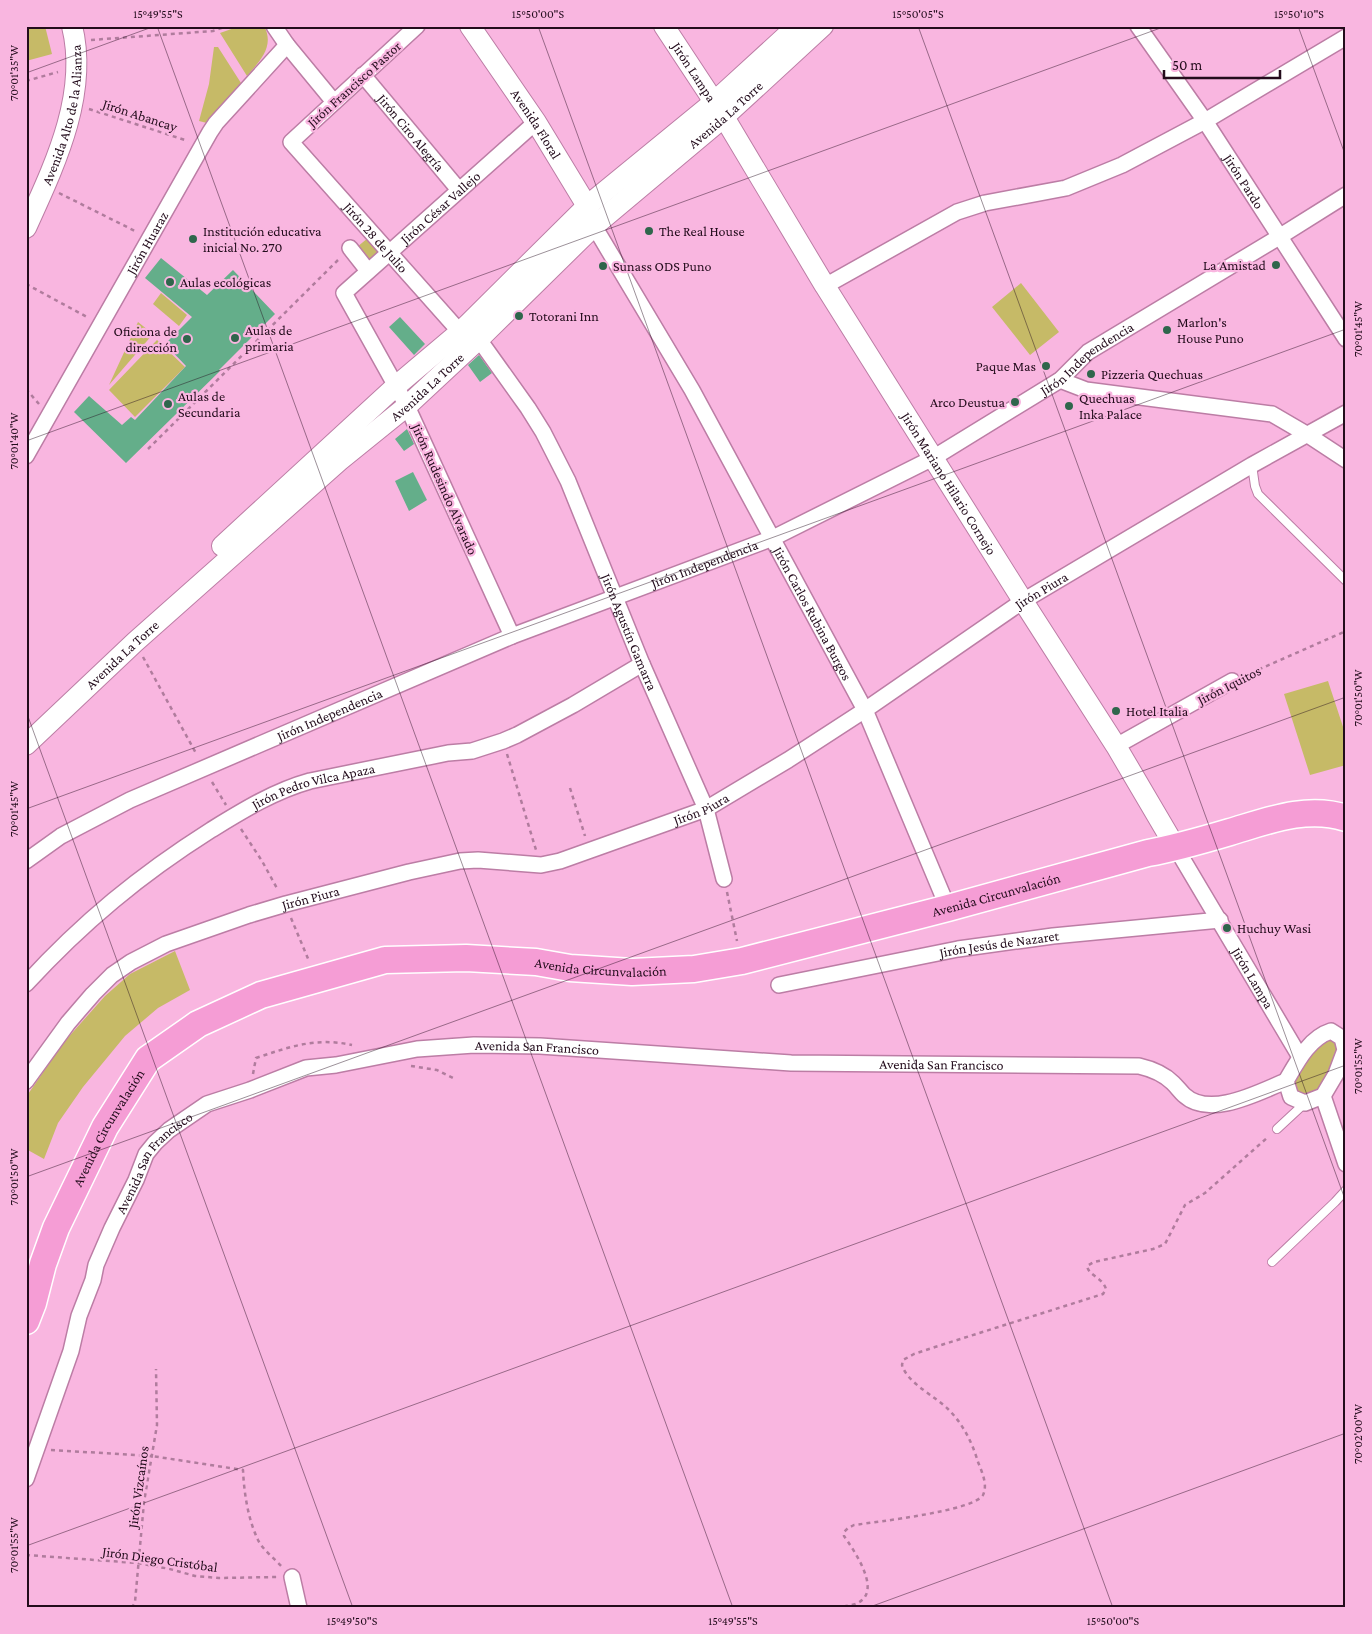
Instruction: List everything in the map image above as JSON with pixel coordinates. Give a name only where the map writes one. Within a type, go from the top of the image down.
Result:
[{"type":"highway","name":"Avenida Circunvalación","points":[[26,1321],[33,1303],[42,1264],[56,1228],[104,1126],[148,1059],[198,1024],[261,995],[385,960],[466,958],[536,962],[570,968],[632,972],[694,969],[742,962],[1148,853],[1176,848],[1280,817],[1304,813],[1346,818]]},
{"type":"main road","name":"Jirón Lampa","points":[[664,26],[719,110]]},
{"type":"main road","name":"Avenida La Torre","points":[[26,730],[396,386],[469,331],[594,226],[719,110],[797,26]]},
{"type":"main road","name":"Avenida La Torre","points":[[26,745],[142,635],[338,461],[407,406],[469,331],[587,206],[719,110],[823,26]]},
{"type":"main road","name":"Avenida Floral","points":[[474,28],[536,122],[587,206],[594,226]]},
{"type":"main road","name":"Avenida Alto de la Alianza","points":[[26,228],[45,186],[66,128],[72,104],[76,67],[73,34]]},
{"type":"main road","name":"Jirón Mariano Hilario Cornejo","points":[[719,110],[825,286],[1116,746],[1176,848]]},
{"type":"street","points":[[274,26],[286,45],[334,102]]},
{"type":"street","name":"Jirón Francisco Pastor","points":[[291,142],[417,26]]},
{"type":"street","name":"Jirón Pardo","points":[[1138,26],[1205,121],[1346,339]]},
{"type":"street","points":[[825,286],[956,212],[985,203],[1066,188],[1122,165],[1205,121],[1346,37]]},
{"type":"street","name":"Jirón Huaraz","points":[[26,456],[201,146],[216,123],[286,45]]},
{"type":"street","name":"Jirón Ciro Alegría","points":[[363,75],[459,190]]},
{"type":"street","name":"Jirón César Vallejo","points":[[344,293],[536,122]]},
{"type":"street","name":"Jirón 28 de Julio","points":[[291,142],[389,253],[469,331]]},
{"type":"street","name":"Jirón Independencia","points":[[26,861],[61,836],[130,800],[512,636],[773,538],[933,458],[1060,380],[1088,352],[1346,195]]},
{"type":"street","name":"Jirón Carlos Rubina Burgos","points":[[594,226],[692,390],[865,710],[948,908]]},
{"type":"street","points":[[350,248],[368,271]]},
{"type":"street","name":"Jirón Rudesindo Alvarado","points":[[344,293],[407,406],[512,636]]},
{"type":"street","name":"Jirón Agustín Gamarra","points":[[469,331],[528,408],[568,482],[614,598],[706,809],[724,879]]},
{"type":"street","points":[[1060,380],[1086,390],[1272,414],[1346,460]]},
{"type":"street","name":"Jirón Piura","points":[[26,1081],[68,1023],[112,975],[131,962],[166,944],[286,904],[460,861],[478,860],[541,865],[590,852],[706,809],[788,760],[865,710],[1023,601],[1252,465],[1346,414]]},
{"type":"street","name":"Jirón Pedro Vilca Apaza","points":[[26,984],[55,952],[114,899],[172,855],[263,800],[289,787],[310,781],[439,754],[472,751],[503,741],[542,722],[642,664]]},
{"type":"street","name":"Jirón Iquitos","points":[[1116,746],[1232,681]]},
{"type":"street","name":"Jirón Lampa","points":[[1176,848],[1300,1057]]},
{"type":"street","name":"Jirón Jesús de Nazaret","points":[[779,985],[958,949],[1052,936],[1220,920]]},
{"type":"street","points":[[1330,1031],[1342,1038],[1345,1050],[1336,1074],[1323,1096],[1305,1103],[1291,1097],[1286,1081],[1300,1057],[1320,1034],[1330,1031]]},
{"type":"street","name":"Avenida San Francisco","points":[[26,1480],[70,1351],[96,1265],[136,1180],[146,1154],[169,1130],[207,1104],[250,1090],[306,1068],[336,1065],[417,1049],[474,1045],[540,1046],[791,1063],[1139,1066],[1152,1069],[1164,1075],[1184,1095],[1192,1100],[1212,1104],[1233,1102],[1286,1081]]},
{"type":"street","points":[[1323,1096],[1346,1164]]},
{"type":"street","points":[[292,1577],[299,1608]]},
{"type":"lane","points":[[1252,465],[1258,494],[1346,581]]},
{"type":"lane","points":[[1277,1129],[1305,1103]]},
{"type":"lane","points":[[1272,1262],[1336,1202],[1346,1190]]},
{"type":"path","points":[[73,34],[213,31],[227,26]]},
{"type":"path","points":[[26,81],[76,67]]},
{"type":"path","name":"Jirón Abancay","points":[[72,104],[201,146]]},
{"type":"path","points":[[45,186],[149,238]]},
{"type":"path","points":[[148,449],[350,248]]},
{"type":"path","points":[[26,284],[101,325]]},
{"type":"path","name":"Jirón Iquitos","points":[[1232,681],[1346,631]]},
{"type":"path","points":[[503,741],[541,865]]},
{"type":"path","points":[[570,788],[590,852]]},
{"type":"path","points":[[724,879],[742,962]]},
{"type":"path","points":[[836,1608],[858,1603],[864,1600],[867,1593],[867,1585],[861,1562],[844,1536],[844,1532],[848,1528],[939,1512],[972,1504],[984,1494],[985,1484],[983,1475],[964,1428],[948,1408],[906,1375],[902,1365],[903,1360],[914,1354],[956,1340],[1103,1294],[1106,1289],[1104,1283],[1090,1272],[1088,1266],[1094,1262],[1154,1249],[1165,1244],[1185,1205],[1205,1193],[1277,1129]]},
{"type":"path","name":"Jirón Vizcaínos","points":[[132,1608],[135,1602],[144,1502],[157,1425],[156,1369]]},
{"type":"path","points":[[37,1449],[152,1456],[243,1470],[244,1489],[259,1542],[292,1577]]},
{"type":"path","name":"Jirón Diego Cristóbal","points":[[26,1555],[138,1563],[170,1568],[195,1576],[219,1578],[292,1577]]},
{"type":"shaded area","points":[[26,26],[45,26],[52,54],[26,61]]},
{"type":"shaded area","points":[[240,26],[264,26],[268,40],[261,59],[247,76],[220,33]]},
{"type":"shaded area","points":[[214,47],[218,47],[241,83],[207,123],[199,121],[209,84]]},
{"type":"shaded area","points":[[368,238],[380,252],[369,261],[357,247]]},
{"type":"shaded area","points":[[1021,283],[1059,332],[1030,355],[992,307]]},
{"type":"shaded area","points":[[161,293],[187,315],[179,326],[153,304]]},
{"type":"shaded area","points":[[138,322],[153,334],[109,385]]},
{"type":"shaded area","points":[[157,340],[185,367],[135,417],[109,390]]},
{"type":"shaded area","points":[[1328,681],[1346,736],[1346,765],[1310,775],[1284,694]]},
{"type":"shaded area","points":[[175,951],[190,990],[158,1008],[125,1036],[83,1087],[58,1123],[44,1159],[26,1149],[26,1097],[64,1042],[105,996],[130,974]]},
{"type":"shaded area","points":[[1321,1035],[1341,1039],[1322,1095],[1305,1101],[1287,1081]]},
{"type":"building","points":[[161,258],[207,295],[233,270],[275,314],[126,463],[74,412],[89,396],[122,425],[131,417],[135,420],[186,366],[165,344],[192,317],[145,278]]},
{"type":"building","points":[[400,317],[425,344],[414,355],[389,327]]},
{"type":"building","points":[[479,355],[492,373],[480,382],[468,365]]},
{"type":"building","points":[[407,429],[414,444],[404,451],[395,439]]},
{"type":"building","points":[[413,472],[427,500],[409,511],[395,481]]},
{"type":"place","name":"The Real House","points":[[649,231]]},
{"type":"place","name":"Institución educativa inicial No. 270","points":[[193,239]]},
{"type":"place","name":"La Amistad","points":[[1276,265]]},
{"type":"place","name":"Sunass ODS Puno","points":[[603,266]]},
{"type":"place","name":"Aulas ecológicas","points":[[170,282]]},
{"type":"place","name":"Totorani Inn","points":[[519,316]]},
{"type":"place","name":"Marlon's House Puno","points":[[1167,330]]},
{"type":"place","name":"Aulas de primaria","points":[[235,338]]},
{"type":"place","name":"Oficiona de dirección","points":[[187,339]]},
{"type":"place","name":"Paque Mas","points":[[1046,366]]},
{"type":"place","name":"Pizzeria Quechuas","points":[[1091,374]]},
{"type":"place","name":"Arco Deustua","points":[[1015,402]]},
{"type":"place","name":"Aulas de Secundaria","points":[[168,404]]},
{"type":"place","name":"Quechuas Inka Palace","points":[[1069,406]]},
{"type":"place","name":"Hotel Italia","points":[[1116,711]]},
{"type":"place","name":"Huchuy Wasi","points":[[1227,928]]}]
